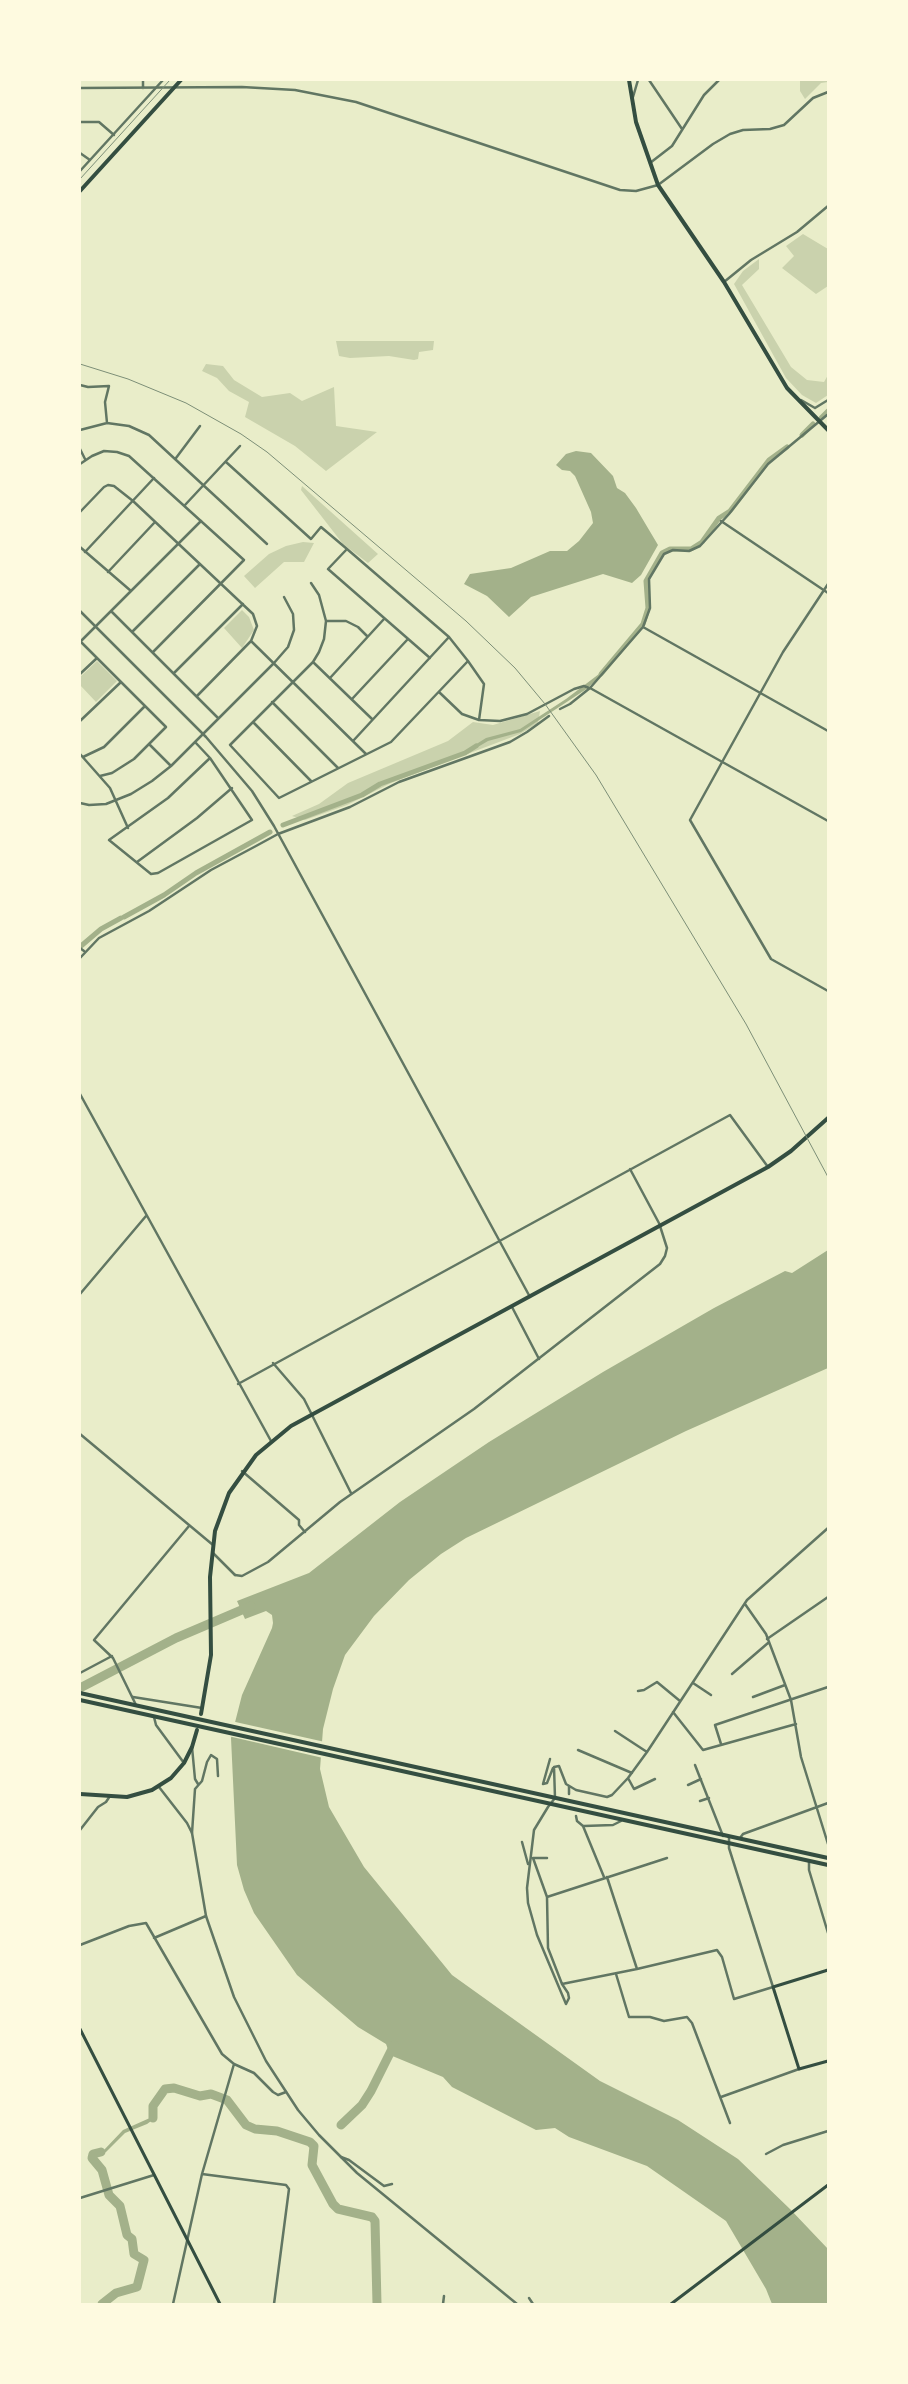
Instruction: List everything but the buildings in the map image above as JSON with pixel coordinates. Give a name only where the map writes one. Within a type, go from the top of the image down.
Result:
[{"type":"main road","points":[[80,191],[180,80]]},
{"type":"main road","points":[[628,80],[636,122],[658,185],[724,282],[787,388],[828,430]]},
{"type":"main road","points":[[200,1714],[210,1666],[213,1545],[222,1508],[242,1471],[256,1455],[291,1426],[768,1167],[791,1151],[828,1118]]},
{"type":"main road","points":[[80,1692],[828,1858]]},
{"type":"main road","points":[[80,1700],[828,1865]]},
{"type":"main road","points":[[80,1794],[136,1796],[159,1787],[177,1773],[184,1763],[192,1747],[197,1730]]},
{"type":"main road","points":[[828,1970],[773,1987],[799,2070],[828,2061]]},
{"type":"main road","points":[[80,2029],[220,2304]]},
{"type":"main road","points":[[671,2304],[828,2185]]},
{"type":"street","points":[[143,80],[143,88]]},
{"type":"street","points":[[80,171],[163,80]]},
{"type":"street","points":[[632,98],[638,80]]},
{"type":"street","points":[[648,80],[682,129]]},
{"type":"street","points":[[649,163],[672,146],[704,95],[719,80]]},
{"type":"street","points":[[80,88],[272,88],[324,96],[356,102],[620,190],[636,191],[658,185],[713,144],[730,134],[743,130],[770,129],[784,125],[813,98],[828,92]]},
{"type":"street","points":[[80,122],[99,122],[114,135]]},
{"type":"street","points":[[80,153],[90,160]]},
{"type":"street","points":[[724,282],[751,260],[797,232],[828,206]]},
{"type":"street","points":[[80,385],[88,387],[109,386],[105,402],[107,423]]},
{"type":"street","points":[[797,400],[815,408],[828,400]]},
{"type":"street","points":[[560,709],[570,704],[590,688],[643,627],[650,608],[648,579],[661,558],[669,551],[690,551],[706,541],[768,464],[827,415]]},
{"type":"street","points":[[80,430],[107,423],[129,426],[148,435],[176,458],[267,544]]},
{"type":"street","points":[[176,458],[200,426]]},
{"type":"street","points":[[185,505],[240,446]]},
{"type":"street","points":[[80,449],[85,459]]},
{"type":"street","points":[[80,464],[85,459],[98,453],[117,452],[134,459],[244,560],[153,652]]},
{"type":"street","points":[[226,462],[310,538],[321,526],[449,637],[484,684],[478,720]]},
{"type":"street","points":[[85,552],[155,478]]},
{"type":"street","points":[[80,512],[104,487],[108,485],[114,486],[133,501],[221,583],[243,604],[256,620],[256,632],[251,641],[197,696]]},
{"type":"street","points":[[100,776],[124,766],[150,745],[166,728],[80,642],[201,520]]},
{"type":"street","points":[[721,521],[828,593]]},
{"type":"street","points":[[108,572],[155,522]]},
{"type":"street","points":[[80,547],[131,591]]},
{"type":"street","points":[[347,549],[328,569],[430,658]]},
{"type":"street","points":[[132,632],[200,564]]},
{"type":"street","points":[[311,584],[319,595],[326,621],[324,639],[313,662],[230,745],[279,798],[311,780],[391,742],[468,661]]},
{"type":"street","points":[[828,584],[783,652],[692,816],[690,823],[770,959],[828,991]]},
{"type":"street","points":[[80,803],[98,805],[117,800],[152,781],[171,766],[274,663],[288,647],[294,630],[293,614],[284,597]]},
{"type":"street","points":[[174,673],[243,604]]},
{"type":"street","points":[[80,611],[223,754],[252,791],[278,834],[530,1297]]},
{"type":"street","points":[[111,612],[218,718]]},
{"type":"street","points":[[330,678],[384,619]]},
{"type":"street","points":[[326,621],[346,621],[358,627],[367,637]]},
{"type":"street","points":[[643,627],[828,731]]},
{"type":"street","points":[[353,740],[449,637]]},
{"type":"street","points":[[352,699],[408,640]]},
{"type":"street","points":[[251,641],[366,754]]},
{"type":"street","points":[[80,674],[97,658]]},
{"type":"street","points":[[313,662],[372,719]]},
{"type":"street","points":[[80,721],[121,682]]},
{"type":"street","points":[[439,692],[462,714],[478,720],[500,721],[540,708],[574,689],[584,686],[828,821]]},
{"type":"street","points":[[272,702],[338,768]]},
{"type":"street","points":[[128,828],[117,800],[100,776],[81,755],[104,747],[145,706]]},
{"type":"street","points":[[80,958],[84,951],[99,938],[149,911],[211,870],[278,834],[327,816],[418,775],[510,742],[528,732],[549,716]]},
{"type":"street","points":[[253,722],[311,780]]},
{"type":"street","points":[[195,742],[210,758],[232,788],[252,820],[158,873],[150,874],[109,840],[128,828],[186,783],[210,758]]},
{"type":"street","points":[[150,745],[171,766]]},
{"type":"street","points":[[137,862],[197,818],[232,788]]},
{"type":"street","points":[[80,948],[84,951]]},
{"type":"street","points":[[80,1094],[271,1441]]},
{"type":"street","points":[[238,1384],[273,1363],[730,1115],[768,1167]]},
{"type":"street","points":[[212,1552],[235,1575],[242,1576],[268,1562],[352,1493],[474,1408],[660,1264],[667,1248],[660,1226],[630,1169]]},
{"type":"street","points":[[80,1294],[146,1216]]},
{"type":"street","points":[[512,1307],[539,1359]]},
{"type":"street","points":[[273,1363],[302,1396],[352,1493]]},
{"type":"street","points":[[80,1434],[213,1545]]},
{"type":"street","points":[[242,1471],[299,1520],[299,1525],[305,1532]]},
{"type":"street","points":[[136,1705],[112,1657],[94,1640],[189,1526]]},
{"type":"street","points":[[554,1767],[560,1768],[562,1777],[569,1786],[576,1790],[607,1797],[612,1796],[647,1752],[750,1596],[828,1528]]},
{"type":"street","points":[[732,1674],[768,1641],[828,1597]]},
{"type":"street","points":[[745,1604],[757,1620],[768,1641],[791,1700],[801,1757],[828,1844]]},
{"type":"street","points":[[80,1673],[112,1657]]},
{"type":"street","points":[[638,1691],[644,1690],[657,1682],[680,1701]]},
{"type":"street","points":[[693,1683],[711,1695]]},
{"type":"street","points":[[754,1697],[785,1685]]},
{"type":"street","points":[[721,1744],[716,1725],[828,1687]]},
{"type":"street","points":[[133,1697],[202,1708]]},
{"type":"street","points":[[673,1712],[703,1750],[796,1724]]},
{"type":"street","points":[[154,1716],[156,1725],[184,1763]]},
{"type":"street","points":[[615,1731],[647,1752]]},
{"type":"street","points":[[192,1747],[195,1779],[198,1784]]},
{"type":"street","points":[[578,1750],[632,1773]]},
{"type":"street","points":[[218,1776],[217,1759],[211,1755],[206,1762],[202,1781],[195,1790],[192,1833],[206,1916],[234,1997],[262,2054],[306,2120],[340,2157],[516,2304]]},
{"type":"street","points":[[550,1759],[543,1784],[547,1783],[554,1767]]},
{"type":"street","points":[[695,1765],[724,1836]]},
{"type":"street","points":[[531,1857],[547,1897],[548,1948],[562,1984],[568,1993],[566,2004],[549,1967],[531,1917],[527,1888],[528,1866],[534,1830],[555,1798],[554,1767]]},
{"type":"street","points":[[628,1778],[634,1789],[655,1779]]},
{"type":"street","points":[[688,1785],[701,1779]]},
{"type":"street","points":[[569,1786],[569,1794]]},
{"type":"street","points":[[159,1787],[187,1823],[192,1833]]},
{"type":"street","points":[[80,1830],[98,1807],[106,1802],[110,1796]]},
{"type":"street","points":[[700,1801],[709,1798]]},
{"type":"street","points":[[739,1839],[743,1834],[828,1803]]},
{"type":"street","points":[[576,1816],[584,1826],[606,1878],[637,1969]]},
{"type":"street","points":[[584,1826],[612,1825],[622,1821]]},
{"type":"street","points":[[562,1984],[616,1974],[717,1950],[722,1957],[734,1999],[773,1987],[728,1844],[729,1837]]},
{"type":"street","points":[[522,1842],[528,1866]]},
{"type":"street","points":[[531,1857],[546,1858]]},
{"type":"street","points":[[547,1897],[667,1858]]},
{"type":"street","points":[[809,1862],[809,1870],[828,1933]]},
{"type":"street","points":[[154,1938],[206,1916]]},
{"type":"street","points":[[80,1945],[143,1922],[148,1926],[222,2054],[234,2064],[254,2073],[278,2095],[286,2092]]},
{"type":"street","points":[[616,1974],[629,2017],[650,2017],[664,2022],[687,2017],[692,2023],[730,2123]]},
{"type":"street","points":[[174,2304],[202,2174],[234,2064]]},
{"type":"street","points":[[721,2097],[799,2070]]},
{"type":"street","points":[[766,2154],[783,2146],[828,2131]]},
{"type":"street","points":[[340,2157],[349,2160],[384,2186],[392,2184]]},
{"type":"street","points":[[202,2174],[286,2185],[289,2189],[274,2304]]},
{"type":"street","points":[[80,2198],[154,2175]]},
{"type":"street","points":[[443,2304],[444,2296]]},
{"type":"street","points":[[529,2298],[533,2304]]},
{"type":"shaded area","points":[[800,80],[828,80],[828,82],[821,83],[805,99],[800,91]]},
{"type":"shaded area","points":[[803,234],[828,249],[828,286],[816,294],[782,268],[794,256],[786,246]]},
{"type":"shaded area","points":[[759,259],[759,269],[742,285],[791,367],[807,380],[824,382],[828,375],[828,395],[816,403],[802,395],[786,378],[734,284],[743,271]]},
{"type":"shaded area","points":[[336,341],[434,341],[433,350],[419,352],[418,359],[414,360],[389,356],[350,358],[339,356]]},
{"type":"shaded area","points":[[206,364],[223,366],[234,380],[262,397],[290,393],[302,401],[334,387],[336,426],[377,432],[326,471],[295,446],[245,417],[249,402],[229,391],[217,378],[202,371]]},
{"type":"shaded area","points":[[576,451],[591,453],[613,476],[617,488],[625,493],[636,508],[658,545],[641,575],[632,583],[603,574],[531,597],[509,617],[487,596],[464,584],[470,574],[511,568],[550,551],[567,551],[579,541],[593,523],[591,512],[575,476],[570,471],[562,470],[556,465],[566,454]]},
{"type":"shaded area","points":[[302,486],[378,554],[368,563],[343,544],[301,490]]},
{"type":"shaded area","points":[[303,542],[314,543],[304,562],[284,562],[255,588],[244,576],[269,554],[286,546]]},
{"type":"shaded area","points":[[242,610],[249,617],[254,630],[242,648],[224,628]]},
{"type":"shaded area","points":[[97,661],[117,681],[96,702],[80,685],[80,677]]},
{"type":"shaded area","points":[[599,674],[600,677],[585,690],[521,732],[488,741],[471,751],[470,748],[486,738],[520,729],[566,699]]},
{"type":"shaded area","points":[[540,711],[538,723],[520,734],[391,783],[347,805],[305,820],[292,816],[319,804],[348,783],[448,741],[473,722],[493,725]]},
{"type":"shaded area","points":[[828,1250],[828,1368],[686,1431],[466,1538],[441,1554],[409,1580],[374,1616],[345,1655],[333,1689],[323,1729],[320,1769],[329,1807],[364,1867],[452,1975],[600,2081],[678,2120],[738,2159],[828,2249],[828,2304],[772,2304],[766,2289],[726,2221],[647,2166],[569,2137],[555,2128],[536,2130],[452,2087],[443,2077],[390,2055],[386,2044],[358,2027],[297,1975],[254,1913],[244,1890],[237,1865],[231,1738],[242,1695],[273,1623],[272,1615],[266,1611],[245,1619],[237,1601],[309,1573],[400,1502],[489,1442],[603,1372],[714,1308],[785,1271],[792,1273]]},
{"type":"shaded area","points":[[151,2106],[154,2106],[154,2119],[125,2133],[106,2152],[90,2158],[92,2153],[104,2150],[123,2130],[152,2117]]},
{"type":"pier","points":[[231,1721],[325,1742],[323,1758],[228,1736]]},
{"type":"waterway","points":[[821,418],[828,411]]},
{"type":"waterway","points":[[802,435],[813,424]]},
{"type":"waterway","points":[[601,674],[643,624],[648,608],[646,581],[662,553],[670,549],[691,549],[702,542],[719,518],[730,511],[769,460],[787,447]]},
{"type":"waterway","points":[[283,825],[362,795],[380,784],[465,753],[476,746]]},
{"type":"waterway","points":[[124,917],[164,895],[196,873],[270,832]]},
{"type":"waterway","points":[[81,946],[101,929],[121,918]]},
{"type":"waterway","points":[[80,1688],[176,1638],[251,1606]]},
{"type":"waterway","points":[[341,2125],[362,2105],[394,2045]]},
{"type":"waterway","points":[[153,2118],[153,2106],[165,2089],[174,2088],[200,2096],[211,2094],[227,2100],[246,2125],[255,2129],[277,2131],[310,2142],[314,2146]]},
{"type":"waterway","points":[[314,2146],[312,2165],[333,2204],[338,2209],[372,2217],[375,2221],[377,2304]]},
{"type":"waterway","points":[[101,2152],[93,2154],[92,2158],[102,2170],[109,2195],[120,2206],[127,2235],[132,2239],[134,2254],[144,2260],[137,2287],[116,2293],[102,2304]]},
{"type":"railway","points":[[80,179],[170,80]]},
{"type":"railway","points":[[80,364],[128,379],[186,403],[241,434],[267,452],[466,621],[515,668],[545,704],[596,775],[746,1024],[828,1177]]}]
